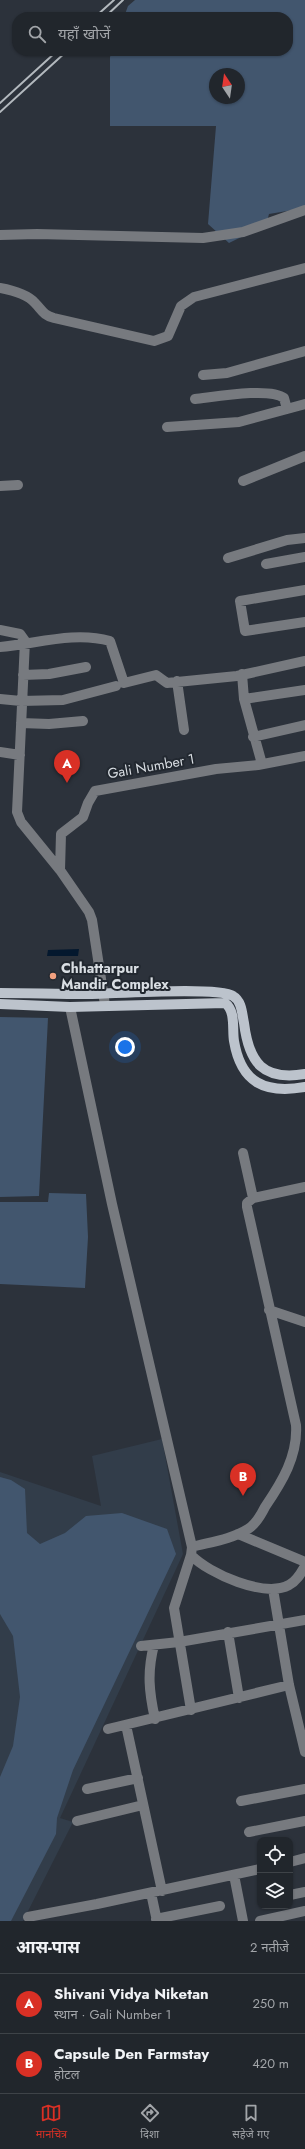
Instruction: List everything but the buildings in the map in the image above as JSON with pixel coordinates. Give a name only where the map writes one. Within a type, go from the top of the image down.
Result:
[{"type":"main road","points":[[0,993],[186,992],[226,994],[234,996],[241,1006],[244,1030],[251,1053],[257,1062],[272,1074],[305,1074]]},
{"type":"main road","points":[[0,1004],[70,1007],[225,1003],[230,1006],[232,1011],[234,1040],[238,1059],[249,1076],[258,1085],[270,1088],[294,1089],[305,1087]]},
{"type":"street","points":[[0,235],[37,234],[203,238],[243,232],[305,210]]},
{"type":"street","points":[[0,288],[26,296],[46,315],[95,329],[154,341],[168,336],[181,306],[194,297],[305,268]]},
{"type":"street","points":[[203,375],[227,373],[305,351]]},
{"type":"street","points":[[195,399],[249,393],[272,394],[284,398],[287,409]]},
{"type":"street","points":[[167,427],[233,423],[305,404]]},
{"type":"street","points":[[243,481],[305,456]]},
{"type":"street","points":[[0,486],[18,485]]},
{"type":"street","points":[[228,558],[287,540],[305,538]]},
{"type":"street","points":[[266,564],[305,557]]},
{"type":"street","points":[[305,590],[240,601],[245,631],[305,622]]},
{"type":"street","points":[[0,630],[20,634],[24,638],[25,645],[16,807],[18,817],[85,904],[92,920],[105,1005]]},
{"type":"street","points":[[0,647],[25,645],[44,641],[95,637],[110,641],[124,683],[156,675],[167,683],[177,682],[242,674],[305,661]]},
{"type":"street","points":[[23,675],[49,674],[86,667]]},
{"type":"street","points":[[242,674],[244,699],[253,737],[262,764]]},
{"type":"street","points":[[177,682],[184,730]]},
{"type":"street","points":[[0,699],[21,701],[63,700],[116,686]]},
{"type":"street","points":[[244,699],[305,690]]},
{"type":"street","points":[[21,723],[49,724],[83,721]]},
{"type":"street","points":[[253,737],[305,725]]},
{"type":"street","points":[[0,752],[20,755]]},
{"type":"street","name":"Gali Number 1","points":[[60,870],[61,834],[83,817],[88,803],[95,791],[216,769],[262,764],[305,756]]},
{"type":"street","points":[[70,1007],[112,1204],[192,1551],[204,1565],[233,1579],[262,1589],[273,1589],[289,1585],[295,1581],[305,1566]]},
{"type":"street","points":[[243,1153],[253,1198]]},
{"type":"street","points":[[192,1551],[238,1534],[256,1522],[275,1492],[291,1462],[301,1437],[294,1415],[269,1310],[247,1204],[253,1198],[305,1187]]},
{"type":"street","points":[[269,1310],[305,1322]]},
{"type":"street","points":[[238,1534],[305,1562]]},
{"type":"street","points":[[191,1710],[179,1642],[174,1602],[192,1551]]},
{"type":"street","points":[[273,1589],[289,1685],[300,1710],[305,1752]]},
{"type":"street","points":[[141,1646],[179,1642],[228,1632],[305,1620]]},
{"type":"street","points":[[228,1632],[239,1698]]},
{"type":"street","points":[[154,1645],[149,1667],[150,1694],[155,1719]]},
{"type":"street","points":[[108,1729],[155,1719],[289,1685]]},
{"type":"street","points":[[126,1725],[162,1891]]},
{"type":"street","points":[[88,1789],[138,1778]]},
{"type":"street","points":[[241,1801],[305,1789]]},
{"type":"street","points":[[77,1821],[143,1805]]},
{"type":"street","points":[[249,1832],[305,1821]]},
{"type":"street","points":[[293,1861],[305,1858]]},
{"type":"street","points":[[28,1917],[162,1891],[257,1870]]},
{"type":"street","points":[[234,1875],[243,1921]]},
{"type":"street","points":[[293,1894],[305,1892]]},
{"type":"street","points":[[151,1893],[156,1920],[220,1906]]},
{"type":"street","points":[[260,1921],[305,1912]]},
{"type":"shaded area","points":[[135,0],[305,0],[305,208],[269,214],[266,225],[229,243],[208,224],[216,126],[110,126],[110,57],[293,56],[293,12],[126,12],[128,6]]},
{"type":"shaded area","points":[[79,949],[78,956],[47,956],[48,950]]},
{"type":"shaded area","points":[[0,1017],[48,1018],[39,1196],[0,1197]]},
{"type":"shaded area","points":[[49,1193],[86,1194],[88,1237],[85,1288],[0,1284],[0,1202],[48,1202]]},
{"type":"shaded area","points":[[162,1439],[183,1554],[60,1818],[73,1822],[23,1921],[0,1921],[0,1472],[101,1506],[92,1456]]},
{"type":"shaded area","points":[[0,1477],[11,1480],[25,1489],[27,1533],[40,1544],[65,1533],[86,1516],[122,1513],[167,1529],[176,1554],[73,1770],[57,1818],[56,1834],[11,1921],[0,1921],[0,1777],[13,1746],[20,1697],[13,1636],[0,1614]]},
{"type":"railway","points":[[101,12],[114,0]]},
{"type":"railway","points":[[110,12],[123,0]]},
{"type":"railway","points":[[0,103],[52,56]]},
{"type":"railway","points":[[0,112],[62,56]]},
{"type":"place","name":"Shivani Vidya Niketan","points":[[67,783]]},
{"type":"place","name":"Chhattarpur Mandir Complex","points":[[53,976]]},
{"type":"place","name":"Capsule Den Farmstay","points":[[243,1496]]}]
